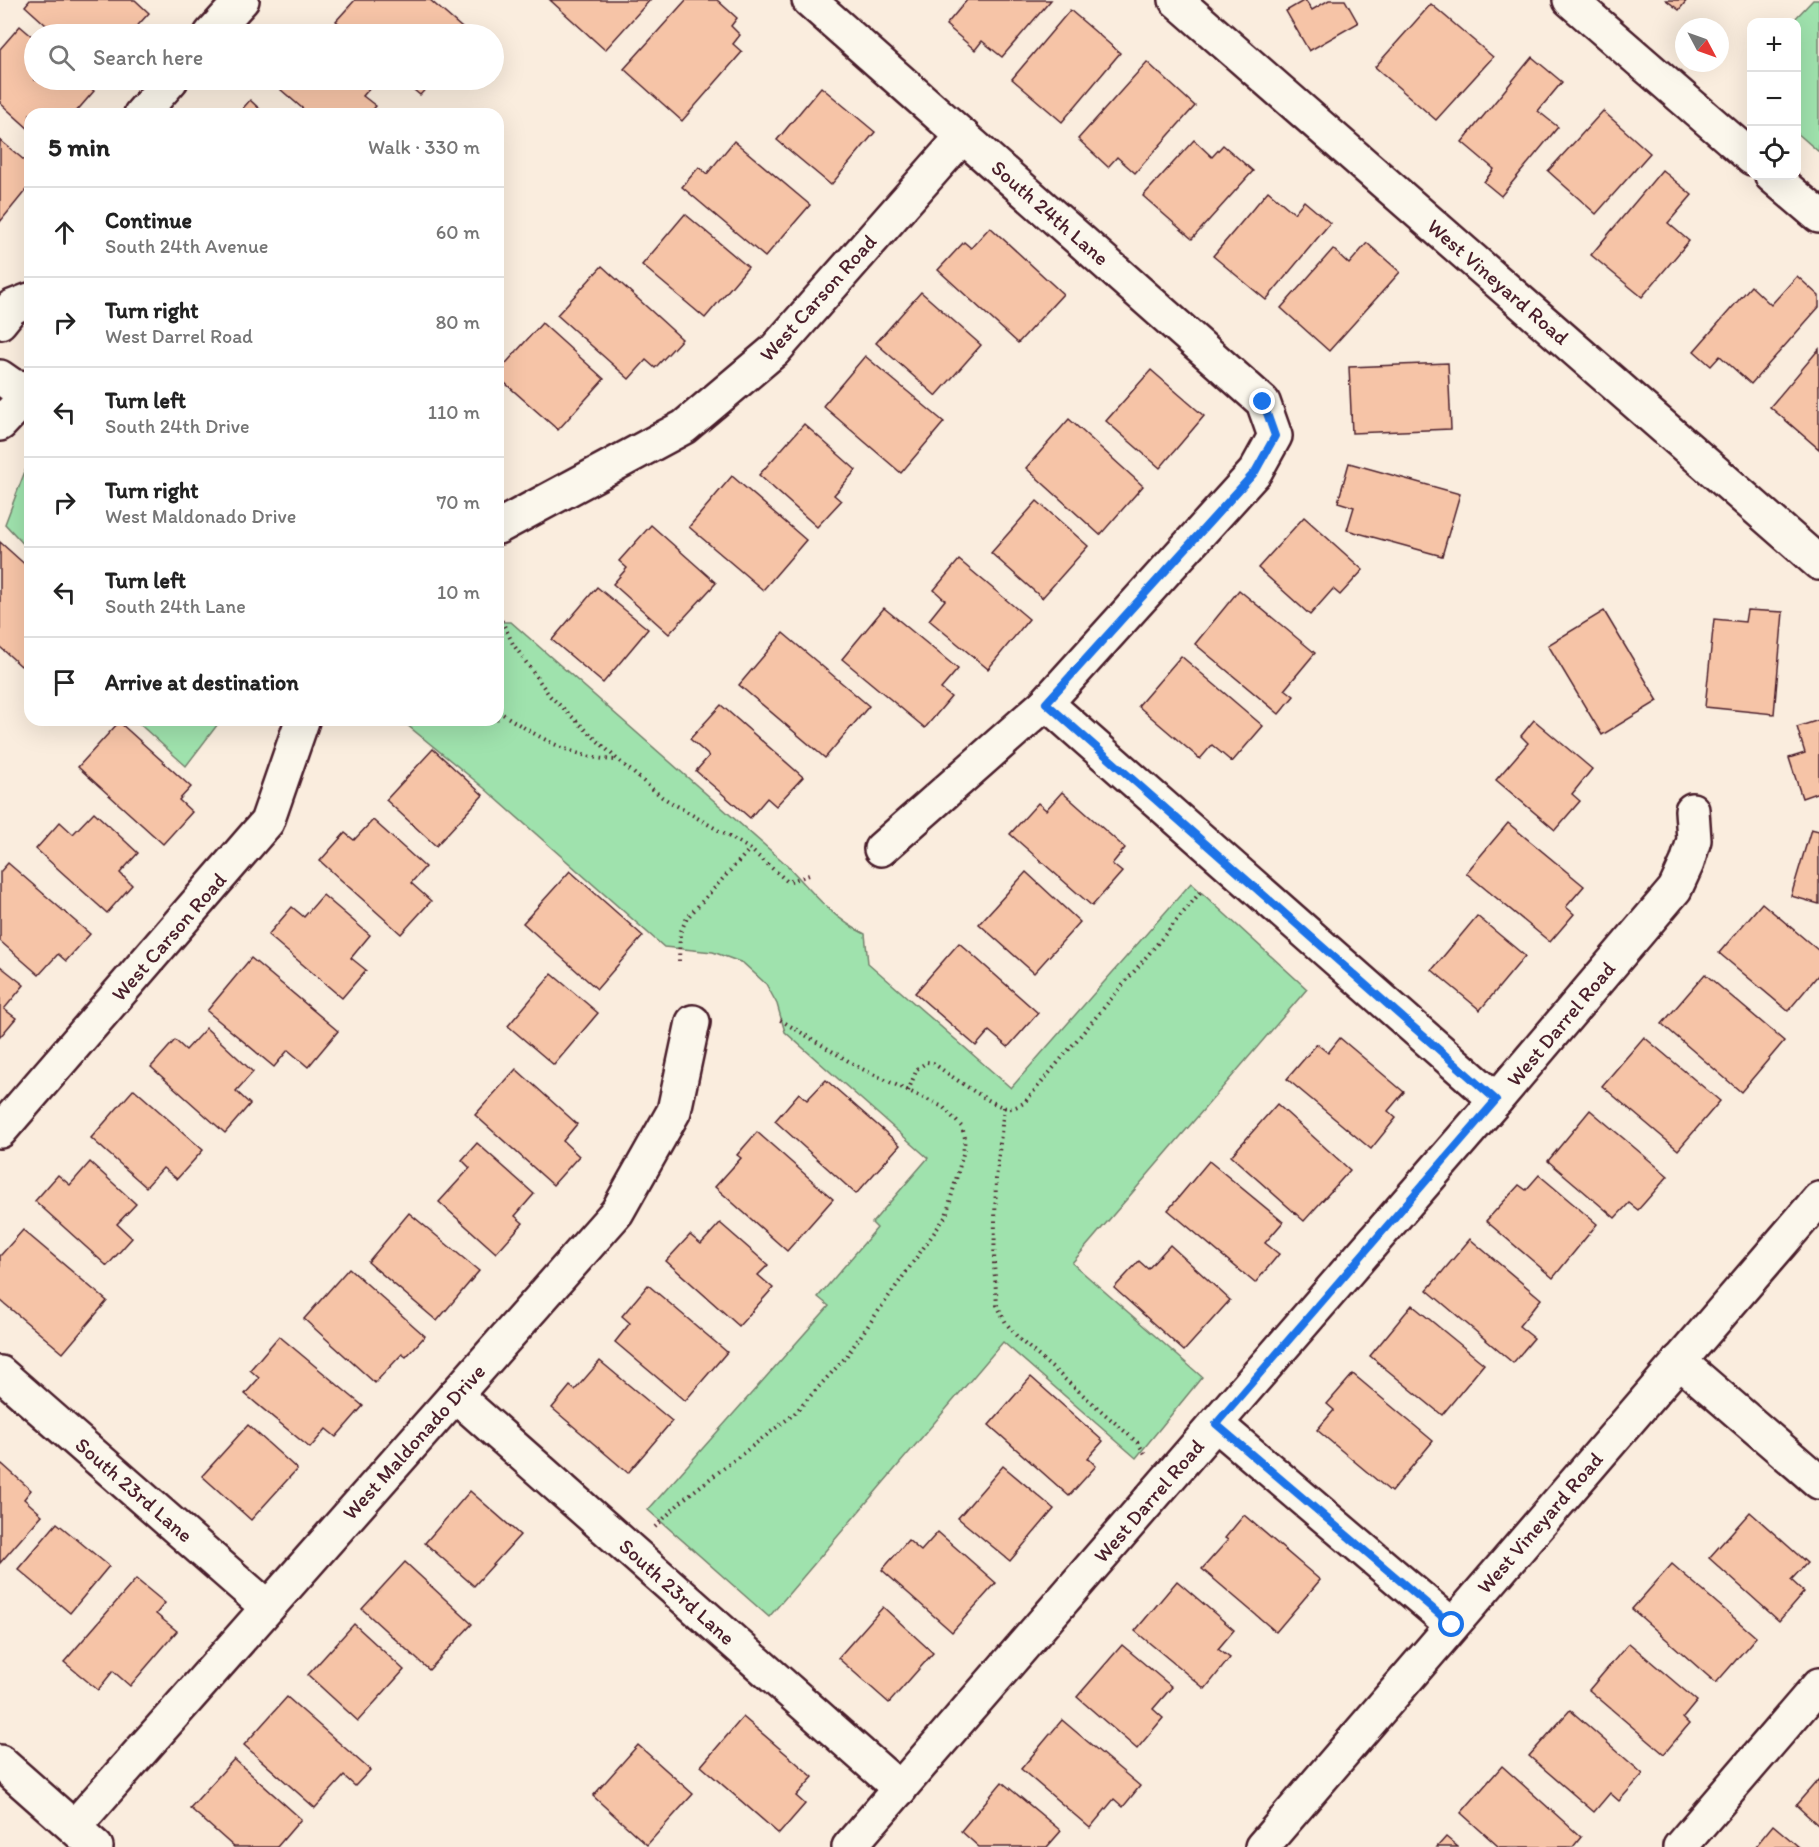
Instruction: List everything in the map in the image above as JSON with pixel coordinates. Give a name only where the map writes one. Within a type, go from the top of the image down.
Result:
[{"type":"street","points":[[220,24],[242,0]]},
{"type":"street","name":"South 24th Lane","points":[[809,0],[1263,402],[1275,436],[1255,472],[1046,703]]},
{"type":"street","name":"West Vineyard Road","points":[[1176,0],[1819,563]]},
{"type":"street","points":[[1570,0],[1747,154]]},
{"type":"street","points":[[146,108],[162,90]]},
{"type":"street","name":"West Carson Road","points":[[504,524],[684,427],[774,351],[963,136]]},
{"type":"street","points":[[1777,180],[1819,216]]},
{"type":"street","points":[[0,322],[22,298]]},
{"type":"street","points":[[0,377],[14,386],[24,388]]},
{"type":"street","points":[[0,424],[24,400]]},
{"type":"street","points":[[881,849],[1046,703],[1496,1100]]},
{"type":"street","name":"West Carson Road","points":[[0,1131],[267,822],[300,726]]},
{"type":"street","name":"West Darrel Road","points":[[849,1847],[1496,1100],[1675,889],[1687,864],[1694,840],[1692,810]]},
{"type":"street","name":"West Maldonado Drive","points":[[85,1837],[267,1607],[617,1212],[674,1111],[693,1022]]},
{"type":"street","name":"West Vineyard Road","points":[[1262,1847],[1819,1199]]},
{"type":"street","points":[[1679,1361],[1819,1482]]},
{"type":"street","name":"South 23rd Lane","points":[[0,1373],[267,1607]]},
{"type":"street","name":"South 23rd Lane","points":[[455,1395],[900,1789]]},
{"type":"street","points":[[1216,1424],[1452,1625]]},
{"type":"street","points":[[1680,1847],[1819,1685]]},
{"type":"street","points":[[0,1762],[85,1837]]},
{"type":"path","points":[[504,625],[513,644],[550,696],[618,760],[662,797],[750,849],[788,882],[812,874]]},
{"type":"path","points":[[504,715],[544,740],[596,759],[618,760]]},
{"type":"path","points":[[679,961],[680,933],[687,918],[750,849]]},
{"type":"path","points":[[908,1091],[917,1070],[927,1062],[933,1063],[981,1095],[1004,1107],[1017,1107],[1025,1102],[1092,1019],[1203,889]]},
{"type":"path","points":[[651,1532],[685,1498],[794,1414],[846,1358],[946,1216],[963,1154],[965,1138],[962,1127],[943,1107],[860,1068],[777,1018]]},
{"type":"path","points":[[1004,1107],[996,1179],[994,1264],[997,1305],[1006,1323],[1019,1339],[1138,1443],[1166,1481]]},
{"type":"green space","points":[[1813,0],[1819,0],[1819,152],[1801,136],[1801,18],[1796,18]]},
{"type":"green space","points":[[24,474],[24,545],[5,524]]},
{"type":"green space","points":[[504,622],[511,622],[787,865],[832,912],[865,934],[868,963],[1011,1088],[1191,883],[1307,989],[1072,1263],[1202,1377],[1136,1458],[1003,1342],[769,1617],[648,1510],[829,1306],[818,1297],[877,1228],[872,1223],[928,1158],[785,1032],[777,1004],[766,984],[743,963],[713,952],[664,947],[484,788],[408,726],[504,726]]},
{"type":"green space","points":[[142,726],[216,726],[186,766]]},
{"type":"building","points":[[30,0],[135,0],[149,13],[139,24],[45,24],[25,6]]},
{"type":"building","points":[[355,0],[430,0],[458,24],[340,24],[336,21]]},
{"type":"building","points":[[550,0],[650,0],[605,50]]},
{"type":"building","points":[[686,0],[717,0],[737,18],[731,26],[740,35],[733,44],[742,52],[682,121],[624,69]]},
{"type":"building","points":[[967,0],[1051,0],[1002,57],[982,41],[975,50],[946,25]]},
{"type":"building","points":[[1305,0],[1312,10],[1329,0],[1345,0],[1358,23],[1309,51],[1286,11]]},
{"type":"building","points":[[1666,0],[1687,0],[1679,10]]},
{"type":"building","points":[[1431,4],[1493,57],[1436,120],[1375,67]]},
{"type":"building","points":[[1070,10],[1120,53],[1062,122],[1012,79]]},
{"type":"building","points":[[20,26],[24,29],[24,90],[94,91],[79,108],[24,108],[24,125],[0,103],[0,49]]},
{"type":"building","points":[[1532,57],[1562,82],[1538,111],[1558,127],[1501,196],[1484,182],[1494,169],[1462,142]]},
{"type":"building","points":[[1147,62],[1195,106],[1135,173],[1117,157],[1108,167],[1078,139]]},
{"type":"building","points":[[821,87],[875,132],[831,185],[777,140]]},
{"type":"building","points":[[281,90],[368,90],[363,96],[376,106],[374,108],[302,108]]},
{"type":"building","points":[[414,90],[425,90],[420,95]]},
{"type":"building","points":[[250,100],[259,108],[243,108]]},
{"type":"building","points":[[1603,111],[1650,153],[1596,214],[1548,171]]},
{"type":"building","points":[[0,140],[24,160],[24,192],[0,222]]},
{"type":"building","points":[[1194,140],[1212,157],[1223,145],[1253,171],[1192,239],[1143,196]]},
{"type":"building","points":[[734,141],[810,205],[765,257],[682,187],[699,167],[707,174]]},
{"type":"building","points":[[1662,170],[1692,195],[1668,223],[1689,241],[1642,297],[1591,255]]},
{"type":"building","points":[[1268,191],[1294,213],[1304,201],[1330,223],[1266,300],[1213,256]]},
{"type":"building","points":[[685,214],[748,267],[705,318],[642,265]]},
{"type":"building","points":[[990,227],[1063,294],[1018,343],[938,270],[964,242],[971,248]]},
{"type":"building","points":[[1367,243],[1400,272],[1329,351],[1281,308],[1333,249],[1349,264]]},
{"type":"building","points":[[602,266],[682,339],[655,368],[646,360],[629,379],[557,315]]},
{"type":"building","points":[[1797,276],[1819,296],[1819,307],[1751,384],[1720,356],[1711,366],[1694,351],[1751,286],[1771,305]]},
{"type":"building","points":[[921,292],[981,345],[936,396],[876,343]]},
{"type":"building","points":[[542,323],[604,379],[558,430],[504,382],[504,365]]},
{"type":"building","points":[[1819,349],[1819,449],[1770,407]]},
{"type":"building","points":[[865,356],[944,422],[901,473],[823,406]]},
{"type":"building","points":[[1448,363],[1451,429],[1352,433],[1349,367]]},
{"type":"building","points":[[1151,370],[1204,416],[1160,468],[1106,421]]},
{"type":"building","points":[[1069,419],[1143,486],[1100,535],[1026,468]]},
{"type":"building","points":[[804,424],[856,470],[834,495],[841,501],[817,527],[759,475]]},
{"type":"building","points":[[1349,463],[1460,494],[1442,556],[1347,530],[1354,507],[1338,502]]},
{"type":"building","points":[[732,476],[806,540],[763,590],[689,527]]},
{"type":"building","points":[[1037,501],[1088,546],[1042,598],[991,553]]},
{"type":"building","points":[[1304,517],[1363,570],[1340,595],[1333,589],[1310,615],[1258,568]]},
{"type":"building","points":[[651,525],[716,583],[669,634],[613,584],[627,568],[619,561]]},
{"type":"building","points":[[0,542],[24,564],[24,663],[21,666],[0,647]]},
{"type":"building","points":[[959,560],[1029,619],[988,669],[929,620],[945,600],[934,590]]},
{"type":"building","points":[[597,587],[648,629],[603,683],[552,640]]},
{"type":"building","points":[[1239,590],[1315,653],[1285,689],[1294,696],[1279,714],[1195,644]]},
{"type":"building","points":[[884,608],[958,669],[941,689],[951,697],[925,728],[842,659]]},
{"type":"building","points":[[1747,610],[1783,612],[1774,714],[1705,707],[1714,619],[1745,622]]},
{"type":"building","points":[[1604,611],[1658,701],[1602,735],[1548,645]]},
{"type":"building","points":[[783,633],[869,706],[825,758],[739,685]]},
{"type":"building","points":[[1181,656],[1263,726],[1232,762],[1212,745],[1200,759],[1138,706]]},
{"type":"building","points":[[721,705],[803,777],[776,806],[767,798],[750,818],[696,771],[709,756],[690,739]]},
{"type":"building","points":[[1534,720],[1592,769],[1572,794],[1580,801],[1555,830],[1496,780],[1528,743],[1521,736]]},
{"type":"building","points":[[1819,720],[1819,792],[1802,798],[1789,758],[1805,753],[1797,727]]},
{"type":"building","points":[[115,726],[123,726],[191,787],[179,800],[192,812],[163,844],[78,767]]},
{"type":"building","points":[[433,749],[483,795],[436,846],[386,800]]},
{"type":"building","points":[[1062,792],[1125,848],[1112,864],[1122,872],[1092,906],[1010,834],[1038,803],[1046,810]]},
{"type":"building","points":[[94,812],[138,853],[120,873],[132,885],[107,913],[36,849],[60,822],[73,834]]},
{"type":"building","points":[[373,820],[425,867],[411,883],[431,901],[401,934],[320,861],[345,833],[354,840]]},
{"type":"building","points":[[1508,823],[1584,886],[1566,907],[1574,914],[1550,942],[1466,873]]},
{"type":"building","points":[[1811,829],[1819,831],[1819,904],[1791,896]]},
{"type":"building","points":[[8,863],[90,934],[66,961],[58,954],[39,975],[0,941],[0,872]]},
{"type":"building","points":[[570,871],[643,936],[597,989],[523,923]]},
{"type":"building","points":[[1026,872],[1080,922],[1034,973],[979,924]]},
{"type":"building","points":[[323,895],[370,935],[351,958],[366,970],[342,998],[268,935],[292,907],[304,917]]},
{"type":"building","points":[[1762,903],[1819,951],[1819,974],[1788,1011],[1719,953]]},
{"type":"building","points":[[1477,916],[1525,956],[1480,1010],[1432,970]]},
{"type":"building","points":[[959,943],[1038,1013],[1008,1047],[989,1031],[976,1046],[915,993]]},
{"type":"building","points":[[251,958],[338,1031],[308,1067],[288,1050],[274,1067],[207,1011]]},
{"type":"building","points":[[0,966],[24,985],[4,1009],[16,1018],[0,1037]]},
{"type":"building","points":[[552,974],[598,1013],[554,1065],[508,1026]]},
{"type":"building","points":[[1705,974],[1784,1041],[1741,1092],[1662,1024]]},
{"type":"building","points":[[206,1028],[253,1072],[236,1091],[250,1104],[225,1133],[151,1067],[175,1040],[186,1050]]},
{"type":"building","points":[[1644,1037],[1720,1101],[1678,1150],[1602,1086]]},
{"type":"building","points":[[1340,1038],[1404,1092],[1388,1111],[1396,1118],[1371,1149],[1287,1079],[1317,1044],[1328,1053]]},
{"type":"building","points":[[516,1069],[577,1124],[563,1141],[579,1156],[553,1185],[475,1115]]},
{"type":"building","points":[[826,1080],[900,1145],[856,1194],[775,1121],[799,1093],[807,1100]]},
{"type":"building","points":[[134,1089],[203,1150],[177,1179],[163,1168],[146,1187],[91,1138]]},
{"type":"building","points":[[1277,1104],[1350,1170],[1304,1221],[1231,1156]]},
{"type":"building","points":[[1590,1110],[1668,1176],[1638,1210],[1629,1203],[1615,1218],[1548,1161]]},
{"type":"building","points":[[757,1132],[833,1199],[787,1251],[715,1187],[741,1158],[737,1155]]},
{"type":"building","points":[[477,1143],[534,1194],[515,1216],[523,1223],[496,1253],[439,1202],[470,1168],[462,1160]]},
{"type":"building","points":[[1209,1161],[1283,1222],[1265,1243],[1279,1254],[1255,1283],[1168,1210]]},
{"type":"building","points":[[90,1162],[136,1204],[117,1224],[132,1238],[107,1266],[35,1201],[58,1175],[70,1185]]},
{"type":"building","points":[[1539,1175],[1597,1224],[1553,1278],[1486,1221],[1519,1185],[1526,1190]]},
{"type":"building","points":[[409,1213],[479,1271],[437,1321],[368,1262]]},
{"type":"building","points":[[720,1223],[768,1265],[758,1275],[773,1288],[739,1326],[666,1261],[690,1235],[701,1244]]},
{"type":"building","points":[[23,1230],[107,1301],[63,1353],[0,1300],[0,1256]]},
{"type":"building","points":[[1470,1239],[1541,1299],[1519,1326],[1534,1338],[1513,1363],[1427,1290]]},
{"type":"building","points":[[1170,1245],[1230,1300],[1184,1351],[1114,1288],[1139,1261],[1148,1269]]},
{"type":"building","points":[[349,1268],[425,1336],[406,1357],[402,1354],[375,1383],[304,1319]]},
{"type":"building","points":[[648,1285],[727,1352],[685,1401],[615,1342],[630,1323],[622,1316]]},
{"type":"building","points":[[1412,1305],[1484,1364],[1442,1415],[1370,1356]]},
{"type":"building","points":[[279,1336],[363,1406],[336,1437],[326,1429],[310,1448],[245,1394],[259,1378],[250,1370]]},
{"type":"building","points":[[600,1361],[672,1421],[628,1473],[552,1408],[570,1386],[575,1390]]},
{"type":"building","points":[[1353,1374],[1433,1441],[1391,1492],[1317,1430],[1334,1410],[1327,1404]]},
{"type":"building","points":[[1031,1377],[1103,1441],[1088,1458],[1096,1466],[1069,1496],[989,1425]]},
{"type":"building","points":[[248,1425],[297,1469],[251,1520],[202,1476]]},
{"type":"building","points":[[2,1464],[31,1490],[24,1499],[42,1515],[0,1563],[0,1466]]},
{"type":"building","points":[[1003,1466],[1054,1509],[1010,1561],[958,1518]]},
{"type":"building","points":[[470,1491],[520,1535],[474,1586],[425,1543]]},
{"type":"building","points":[[1750,1512],[1807,1563],[1791,1580],[1804,1592],[1779,1621],[1709,1558]]},
{"type":"building","points":[[1244,1515],[1320,1580],[1276,1632],[1202,1569],[1228,1540],[1225,1538]]},
{"type":"building","points":[[57,1523],[109,1566],[70,1613],[18,1569]]},
{"type":"building","points":[[938,1532],[996,1583],[952,1632],[882,1570],[908,1540],[921,1551]]},
{"type":"building","points":[[405,1562],[472,1624],[429,1670],[362,1609]]},
{"type":"building","points":[[1672,1564],[1756,1637],[1716,1683],[1632,1609]]},
{"type":"building","points":[[136,1579],[165,1603],[156,1614],[177,1631],[130,1686],[113,1671],[98,1690],[64,1662]]},
{"type":"building","points":[[1177,1581],[1234,1630],[1218,1649],[1230,1658],[1205,1689],[1135,1631]]},
{"type":"building","points":[[883,1607],[933,1653],[889,1703],[838,1658]]},
{"type":"building","points":[[354,1624],[404,1670],[358,1721],[308,1675]]},
{"type":"building","points":[[1629,1643],[1697,1701],[1683,1718],[1689,1724],[1664,1754],[1589,1690]]},
{"type":"building","points":[[1122,1645],[1172,1687],[1153,1709],[1163,1718],[1137,1749],[1077,1697]]},
{"type":"building","points":[[287,1697],[370,1770],[355,1786],[344,1776],[315,1808],[244,1745]]},
{"type":"building","points":[[1570,1710],[1643,1774],[1619,1801],[1610,1793],[1594,1812],[1529,1756]]},
{"type":"building","points":[[743,1717],[813,1777],[796,1796],[805,1804],[779,1834],[701,1766]]},
{"type":"building","points":[[1062,1720],[1140,1786],[1123,1807],[1114,1799],[1090,1828],[1021,1769]]},
{"type":"building","points":[[638,1745],[693,1794],[647,1845],[593,1796]]},
{"type":"building","points":[[234,1759],[301,1819],[277,1847],[234,1847],[190,1808]]},
{"type":"building","points":[[1502,1766],[1581,1837],[1573,1847],[1499,1847],[1461,1813]]},
{"type":"building","points":[[1819,1779],[1819,1826],[1796,1805]]},
{"type":"building","points":[[1002,1782],[1061,1831],[1047,1847],[979,1847],[961,1831]]},
{"type":"building","points":[[1773,1825],[1799,1847],[1755,1847]]},
{"type":"building","points":[[1446,1837],[1458,1847],[1437,1847]]},
{"type":"route","points":[[1263,402],[1275,436],[1255,472],[1046,703],[1496,1100],[1216,1424],[1452,1625]]}]
